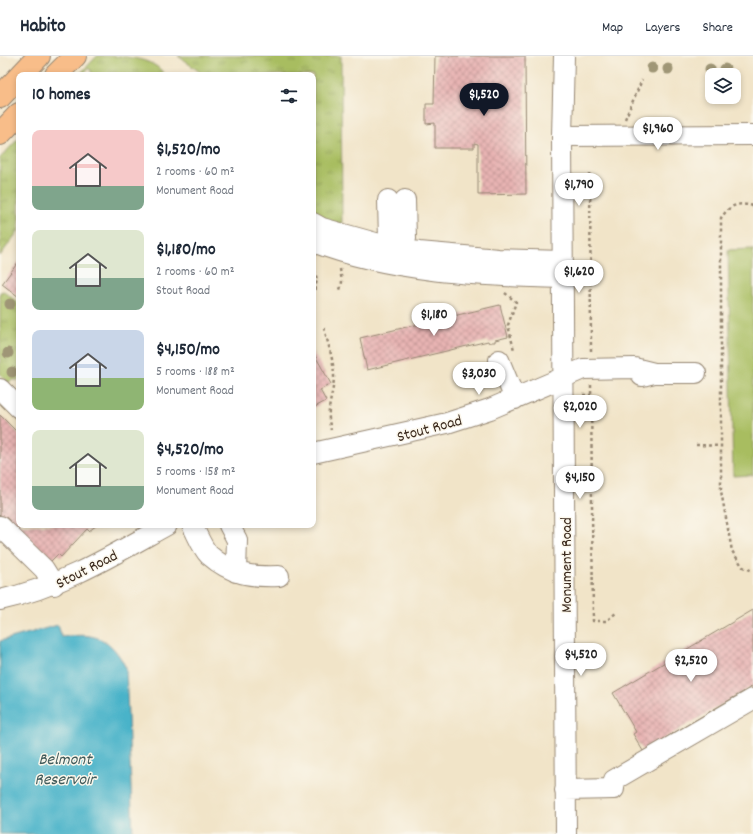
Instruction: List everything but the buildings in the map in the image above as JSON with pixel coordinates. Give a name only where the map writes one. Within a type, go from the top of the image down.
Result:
[{"type":"highway","points":[[24,72],[39,56]]},
{"type":"highway","points":[[59,72],[75,56]]},
{"type":"highway","points":[[0,97],[16,80]]},
{"type":"highway","points":[[0,134],[16,117]]},
{"type":"street","name":"Monument Road","points":[[564,56],[562,136],[566,834]]},
{"type":"street","points":[[562,136],[753,135]]},
{"type":"street","points":[[395,256],[389,240],[396,200]]},
{"type":"street","points":[[316,225],[395,256],[474,274],[563,269]]},
{"type":"street","points":[[316,243],[376,260],[395,256]]},
{"type":"street","points":[[507,356],[515,399]]},
{"type":"street","name":"Stout Road","points":[[316,452],[441,425],[490,410],[564,379],[583,369],[634,368],[654,373],[696,372]]},
{"type":"street","points":[[0,389],[16,405]]},
{"type":"street","points":[[0,526],[44,569],[54,585]]},
{"type":"street","name":"Stout Road","points":[[0,600],[54,585],[92,566],[153,528]]},
{"type":"street","points":[[194,528],[208,554],[236,572],[253,577],[279,576]]},
{"type":"street","points":[[231,528],[237,540],[236,572]]},
{"type":"street","points":[[565,790],[614,789],[614,780],[753,699]]},
{"type":"path","points":[[623,125],[642,80]]},
{"type":"path","points":[[590,174],[591,354]]},
{"type":"path","points":[[753,206],[743,203],[730,207],[720,218],[721,491],[732,551],[743,567],[753,570]]},
{"type":"path","points":[[338,265],[342,277],[340,290]]},
{"type":"path","points":[[500,289],[516,302],[508,325],[507,356]]},
{"type":"path","points":[[324,328],[333,369],[332,391],[328,412],[331,430]]},
{"type":"path","points":[[587,383],[591,382],[593,621],[606,621],[616,613]]},
{"type":"path","points":[[583,395],[591,395]]},
{"type":"path","points":[[696,445],[722,446]]},
{"type":"green space","points":[[97,56],[116,56],[135,58],[153,64],[162,72],[91,72],[89,68],[85,72],[82,72]]},
{"type":"green space","points":[[178,56],[341,56],[342,225],[316,216],[316,72],[200,72]]},
{"type":"green space","points":[[16,141],[16,234],[0,256],[0,158]]},
{"type":"green space","points":[[753,249],[753,475],[733,476],[728,250]]},
{"type":"green space","points":[[4,291],[16,301],[16,380],[12,380],[8,383],[0,374],[0,292]]},
{"type":"water","name":"Belmont Reservoir","points":[[58,625],[62,637],[83,635],[92,636],[108,643],[114,649],[126,668],[133,834],[0,834],[0,641]]}]
